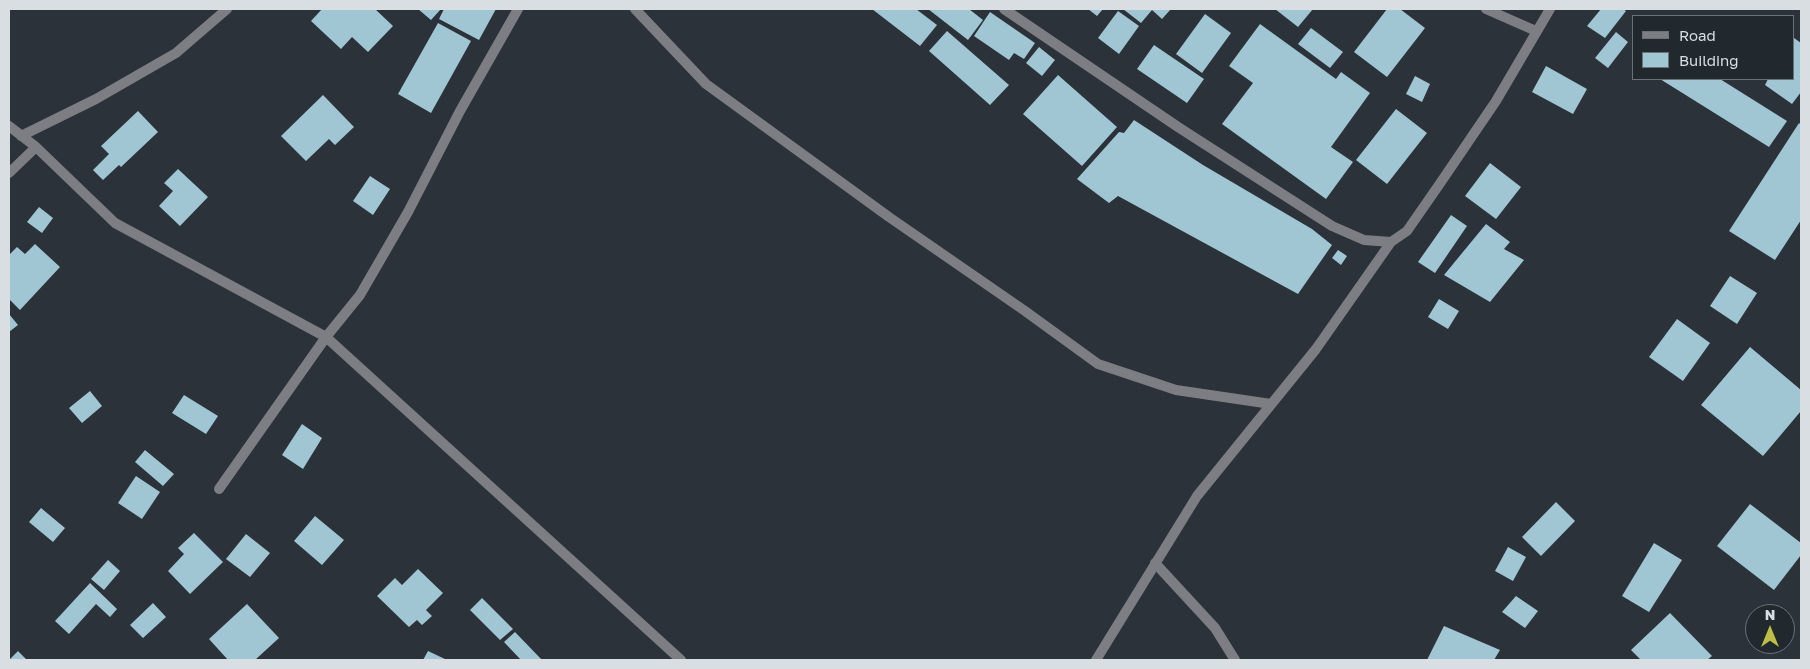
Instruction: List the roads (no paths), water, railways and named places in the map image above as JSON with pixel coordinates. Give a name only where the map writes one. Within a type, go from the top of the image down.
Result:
[{"type":"street","points":[[21,136],[96,99],[176,53],[227,9]]},
{"type":"street","points":[[219,490],[326,337],[360,295],[408,212],[460,111],[518,9]]},
{"type":"street","points":[[636,9],[706,84],[888,217],[1017,305],[1098,364],[1176,390],[1271,404]]},
{"type":"street","points":[[1004,9],[1178,127],[1332,226],[1364,240],[1391,242]]},
{"type":"street","points":[[1486,9],[1536,31]]},
{"type":"street","points":[[1096,660],[1197,496],[1316,349],[1391,242],[1407,231],[1496,101],[1550,9]]},
{"type":"street","points":[[9,126],[36,147],[115,223],[326,337],[681,660]]},
{"type":"street","points":[[9,173],[36,147]]},
{"type":"street","points":[[1155,562],[1215,628],[1235,660]]}]
